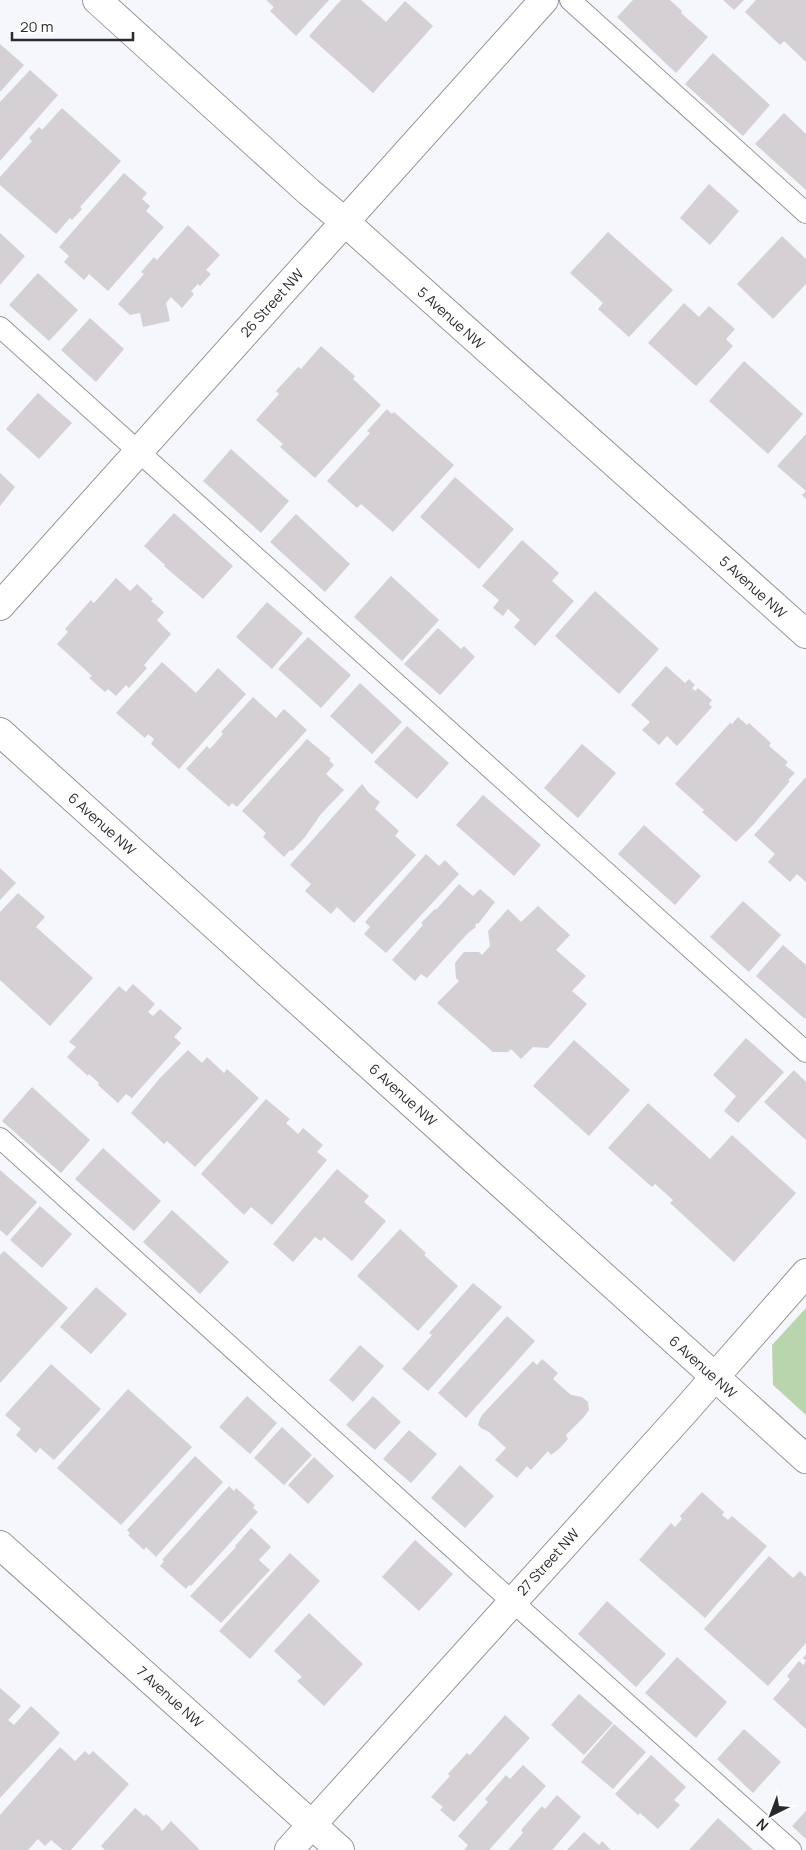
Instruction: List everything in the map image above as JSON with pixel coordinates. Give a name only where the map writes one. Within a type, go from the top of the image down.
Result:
[{"type":"street","name":"5 Avenue NW","points":[[97,0],[309,192],[806,634]]},
{"type":"street","name":"26 Street NW","points":[[0,606],[544,0]]},
{"type":"street","name":"6 Avenue NW","points":[[0,732],[806,1459]]},
{"type":"street","name":"27 Street NW","points":[[289,1850],[685,1412],[806,1273]]},
{"type":"street","name":"7 Avenue NW","points":[[0,1545],[340,1850]]},
{"type":"lane","points":[[570,0],[806,213]]},
{"type":"lane","points":[[0,327],[806,1052]]},
{"type":"lane","points":[[0,1138],[791,1850]]},
{"type":"green space","points":[[806,1308],[806,1415],[773,1385],[772,1345]]},
{"type":"building","points":[[266,0],[329,0],[296,36],[270,11],[274,7]]},
{"type":"building","points":[[341,0],[361,0],[386,22],[405,1],[433,26],[373,93],[309,36]]},
{"type":"building","points":[[633,0],[670,0],[682,11],[681,13],[708,37],[676,73],[617,17]]},
{"type":"building","points":[[723,0],[744,0],[734,10]]},
{"type":"building","points":[[756,0],[806,0],[806,62],[784,41],[780,45],[745,12]]},
{"type":"building","points":[[0,44],[24,65],[0,92]]},
{"type":"building","points":[[713,53],[770,105],[743,136],[685,84]]},
{"type":"building","points":[[30,70],[58,95],[0,161],[0,102]]},
{"type":"building","points":[[62,108],[121,161],[80,207],[82,209],[72,220],[70,218],[56,234],[0,185],[0,177],[32,141],[29,138],[39,127],[42,130]]},
{"type":"building","points":[[784,113],[806,134],[806,190],[755,144]]},
{"type":"building","points":[[124,173],[147,193],[142,199],[150,206],[146,211],[164,227],[108,291],[89,274],[84,280],[64,262],[69,256],[59,247]]},
{"type":"building","points":[[709,184],[739,211],[710,245],[680,218]]},
{"type":"building","points":[[188,225],[220,255],[206,270],[211,274],[200,286],[198,284],[191,291],[194,294],[182,308],[171,297],[166,303],[170,321],[143,327],[140,313],[130,315],[118,304],[144,274],[141,272],[154,257],[157,260]]},
{"type":"building","points":[[608,232],[673,290],[629,337],[598,309],[603,303],[570,273]]},
{"type":"building","points":[[0,233],[25,256],[0,285]]},
{"type":"building","points":[[782,236],[806,259],[806,284],[773,319],[737,284]]},
{"type":"building","points":[[38,273],[78,310],[49,341],[9,305]]},
{"type":"building","points":[[684,303],[699,317],[709,306],[735,329],[726,339],[733,346],[696,386],[648,343]]},
{"type":"building","points":[[90,318],[124,349],[96,382],[61,350]]},
{"type":"building","points":[[321,346],[355,376],[353,379],[381,405],[315,478],[280,447],[283,444],[256,420],[279,394],[276,391],[298,367],[301,369]]},
{"type":"building","points":[[744,361],[803,414],[768,454],[709,401]]},
{"type":"building","points":[[38,393],[72,423],[39,459],[6,429]]},
{"type":"building","points":[[387,409],[392,414],[394,412],[454,465],[393,532],[361,504],[357,508],[327,481],[370,433],[367,431]]},
{"type":"building","points":[[806,434],[806,491],[777,466]]},
{"type":"building","points":[[231,449],[289,501],[261,533],[203,481]]},
{"type":"building","points":[[0,473],[15,487],[0,506]]},
{"type":"building","points":[[455,477],[514,529],[479,569],[420,517]]},
{"type":"building","points":[[806,491],[806,499],[802,495]]},
{"type":"building","points":[[174,513],[233,566],[203,599],[164,566],[144,546]]},
{"type":"building","points":[[296,514],[350,564],[325,592],[270,542]]},
{"type":"building","points":[[522,540],[559,573],[552,581],[574,601],[535,646],[514,627],[520,620],[508,609],[503,616],[493,608],[499,600],[482,586]]},
{"type":"building","points":[[391,576],[439,620],[402,661],[354,617]]},
{"type":"building","points":[[116,578],[130,591],[137,584],[153,599],[151,601],[164,612],[157,620],[171,634],[144,665],[147,668],[129,688],[126,685],[116,696],[108,689],[105,692],[89,678],[92,676],[57,644],[68,632],[65,629],[91,600],[94,603]]},
{"type":"building","points":[[595,591],[659,649],[619,694],[555,636]]},
{"type":"building","points":[[267,602],[303,633],[272,669],[236,637]]},
{"type":"building","points":[[438,628],[461,649],[464,646],[475,657],[440,695],[404,664]]},
{"type":"building","points":[[308,637],[351,675],[321,708],[278,669]]},
{"type":"building","points":[[162,662],[196,693],[218,668],[246,694],[179,769],[151,744],[154,739],[148,734],[145,738],[116,713]]},
{"type":"building","points":[[666,666],[685,683],[689,679],[695,685],[692,688],[695,691],[698,688],[712,700],[709,704],[712,707],[677,746],[667,736],[659,745],[642,730],[650,722],[631,705]]},
{"type":"building","points":[[360,683],[402,722],[372,754],[330,716]]},
{"type":"building","points":[[253,697],[276,718],[284,709],[307,730],[237,807],[232,803],[229,807],[186,769],[207,746],[210,749],[223,734],[221,732]]},
{"type":"building","points":[[738,717],[747,725],[749,723],[771,743],[769,746],[788,762],[785,765],[795,773],[753,825],[736,842],[702,812],[704,810],[675,784],[730,723],[732,724]]},
{"type":"building","points":[[407,726],[449,763],[417,799],[374,762]]},
{"type":"building","points":[[307,739],[331,759],[329,760],[334,765],[326,774],[344,790],[321,814],[305,837],[284,857],[263,837],[266,833],[242,811]]},
{"type":"building","points":[[582,744],[616,773],[578,818],[544,788]]},
{"type":"building","points":[[806,777],[806,882],[797,874],[790,882],[768,862],[775,854],[754,835]]},
{"type":"building","points":[[362,784],[380,802],[375,809],[399,831],[395,836],[416,855],[354,923],[337,907],[331,914],[305,891],[311,884],[290,865]]},
{"type":"building","points":[[483,795],[541,845],[514,876],[456,825]]},
{"type":"building","points":[[644,825],[701,876],[675,905],[618,854]]},
{"type":"building","points":[[426,854],[439,866],[445,860],[459,874],[386,953],[364,934],[370,927],[365,922]]},
{"type":"building","points":[[0,868],[16,883],[0,900]]},
{"type":"building","points":[[459,884],[473,896],[480,889],[495,902],[478,924],[475,925],[476,927],[468,933],[427,978],[421,974],[415,981],[392,960],[423,925],[421,923],[436,910]]},
{"type":"building","points":[[18,893],[45,917],[36,927],[93,978],[50,1026],[0,980],[0,912]]},
{"type":"building","points":[[743,901],[781,935],[749,972],[710,937]]},
{"type":"building","points":[[538,906],[570,935],[556,950],[586,976],[572,991],[587,1004],[548,1048],[533,1047],[521,1059],[511,1049],[508,1052],[493,1052],[437,1003],[459,981],[456,978],[455,963],[464,952],[479,952],[482,955],[490,946],[488,931],[508,909],[521,922]]},
{"type":"building","points":[[783,945],[806,965],[805,1019],[756,976]]},
{"type":"building","points":[[133,984],[155,1004],[148,1012],[153,1016],[160,1009],[182,1028],[174,1037],[181,1043],[132,1098],[126,1094],[118,1103],[98,1085],[99,1083],[89,1074],[88,1076],[67,1057],[76,1047],[69,1042],[119,986],[126,992]]},
{"type":"building","points":[[746,1038],[784,1072],[738,1123],[724,1111],[736,1096],[713,1075]]},
{"type":"building","points":[[574,1040],[630,1090],[589,1136],[533,1086]]},
{"type":"building","points":[[188,1050],[202,1063],[207,1057],[224,1073],[227,1069],[259,1098],[195,1167],[167,1141],[164,1144],[131,1113],[160,1078]]},
{"type":"building","points":[[794,1070],[806,1082],[806,1140],[764,1102]]},
{"type":"building","points":[[32,1087],[90,1140],[61,1173],[2,1121]]},
{"type":"building","points":[[266,1099],[290,1119],[286,1123],[298,1134],[303,1128],[323,1145],[317,1152],[327,1160],[272,1225],[251,1207],[244,1215],[201,1174]]},
{"type":"building","points":[[648,1103],[710,1159],[732,1135],[796,1193],[734,1262],[670,1203],[673,1200],[655,1184],[652,1187],[608,1148]]},
{"type":"building","points":[[103,1148],[161,1201],[134,1231],[75,1179]]},
{"type":"building","points":[[337,1169],[369,1196],[364,1202],[386,1221],[352,1261],[324,1237],[321,1241],[315,1237],[293,1262],[273,1244]]},
{"type":"building","points":[[0,1170],[37,1202],[7,1236],[0,1230]]},
{"type":"building","points":[[40,1206],[72,1234],[42,1268],[10,1240]]},
{"type":"building","points":[[172,1210],[229,1262],[200,1294],[143,1242]]},
{"type":"building","points":[[400,1229],[426,1253],[424,1255],[458,1286],[418,1331],[357,1276]]},
{"type":"building","points":[[4,1251],[68,1308],[0,1383],[0,1255]]},
{"type":"building","points":[[473,1283],[502,1307],[428,1391],[402,1369],[432,1335],[429,1333]]},
{"type":"building","points":[[96,1287],[127,1314],[91,1354],[60,1327]]},
{"type":"building","points":[[507,1316],[535,1341],[466,1418],[438,1393]]},
{"type":"building","points":[[360,1345],[384,1366],[353,1402],[329,1380]]},
{"type":"building","points":[[542,1359],[558,1373],[553,1379],[571,1395],[582,1397],[588,1402],[589,1410],[566,1435],[568,1439],[560,1448],[551,1455],[548,1451],[531,1470],[527,1466],[517,1478],[495,1460],[506,1448],[489,1432],[478,1425],[482,1415],[533,1361],[537,1365]]},
{"type":"building","points":[[51,1364],[101,1409],[54,1460],[40,1448],[36,1453],[16,1435],[21,1429],[5,1415]]},
{"type":"building","points":[[128,1389],[192,1447],[121,1525],[57,1468]]},
{"type":"building","points":[[247,1396],[277,1423],[250,1454],[219,1427]]},
{"type":"building","points":[[373,1396],[401,1422],[375,1450],[346,1425]]},
{"type":"building","points":[[282,1427],[312,1455],[284,1485],[254,1458]]},
{"type":"building","points":[[409,1430],[437,1454],[411,1483],[383,1459]]},
{"type":"building","points":[[195,1456],[223,1482],[156,1557],[146,1547],[144,1550],[128,1535],[130,1533],[127,1530]]},
{"type":"building","points":[[314,1457],[334,1476],[308,1504],[288,1485]]},
{"type":"building","points":[[460,1465],[494,1496],[465,1528],[431,1498]]},
{"type":"building","points":[[229,1486],[234,1491],[236,1488],[255,1505],[253,1508],[258,1512],[191,1586],[189,1585],[186,1589],[160,1566],[164,1561],[162,1560]]},
{"type":"building","points":[[702,1492],[724,1512],[722,1515],[728,1520],[732,1516],[767,1546],[705,1618],[639,1560],[671,1523],[675,1527],[682,1519],[680,1516]]},
{"type":"building","points":[[251,1528],[271,1547],[259,1560],[270,1570],[221,1623],[190,1596],[236,1547]]},
{"type":"building","points":[[415,1540],[453,1574],[419,1611],[382,1577]]},
{"type":"building","points":[[290,1553],[320,1581],[250,1659],[219,1631]]},
{"type":"building","points":[[769,1556],[793,1578],[800,1571],[806,1577],[806,1643],[768,1686],[704,1629]]},
{"type":"building","points":[[607,1601],[666,1654],[636,1687],[578,1634]]},
{"type":"building","points":[[309,1613],[363,1664],[324,1706],[297,1681],[302,1677],[274,1651]]},
{"type":"building","points":[[677,1657],[727,1702],[696,1738],[645,1693]]},
{"type":"building","points":[[799,1661],[803,1665],[806,1661],[806,1729],[773,1699],[790,1679],[787,1676]]},
{"type":"building","points":[[0,1688],[21,1706],[8,1720],[14,1725],[31,1706],[60,1733],[0,1798]]},
{"type":"building","points":[[579,1694],[613,1723],[584,1755],[551,1725]]},
{"type":"building","points":[[505,1715],[530,1738],[454,1822],[440,1810],[443,1807],[431,1797],[450,1776],[448,1774],[467,1753],[470,1755]]},
{"type":"building","points":[[614,1724],[646,1752],[613,1789],[581,1762]]},
{"type":"building","points":[[744,1729],[781,1762],[753,1793],[717,1759]]},
{"type":"building","points":[[60,1747],[75,1761],[85,1751],[89,1755],[93,1751],[129,1784],[71,1850],[63,1850],[51,1840],[45,1846],[38,1839],[28,1850],[0,1850],[0,1815]]},
{"type":"building","points":[[651,1755],[686,1787],[674,1800],[680,1805],[658,1829],[640,1813],[638,1815],[615,1794]]},
{"type":"building","points":[[523,1765],[546,1786],[489,1850],[464,1850],[468,1845],[458,1836],[488,1802],[485,1799],[506,1775],[510,1779]]},
{"type":"building","points":[[557,1795],[581,1817],[552,1850],[508,1850],[523,1833],[521,1830],[542,1806],[545,1809]]},
{"type":"building","points":[[135,1808],[144,1816],[146,1814],[162,1831],[171,1821],[199,1849],[105,1850],[101,1846]]},
{"type":"building","points":[[806,1811],[806,1839],[792,1826]]},
{"type":"building","points":[[718,1818],[753,1850],[689,1850]]},
{"type":"building","points":[[584,1832],[599,1845],[602,1841],[611,1850],[567,1850]]}]
